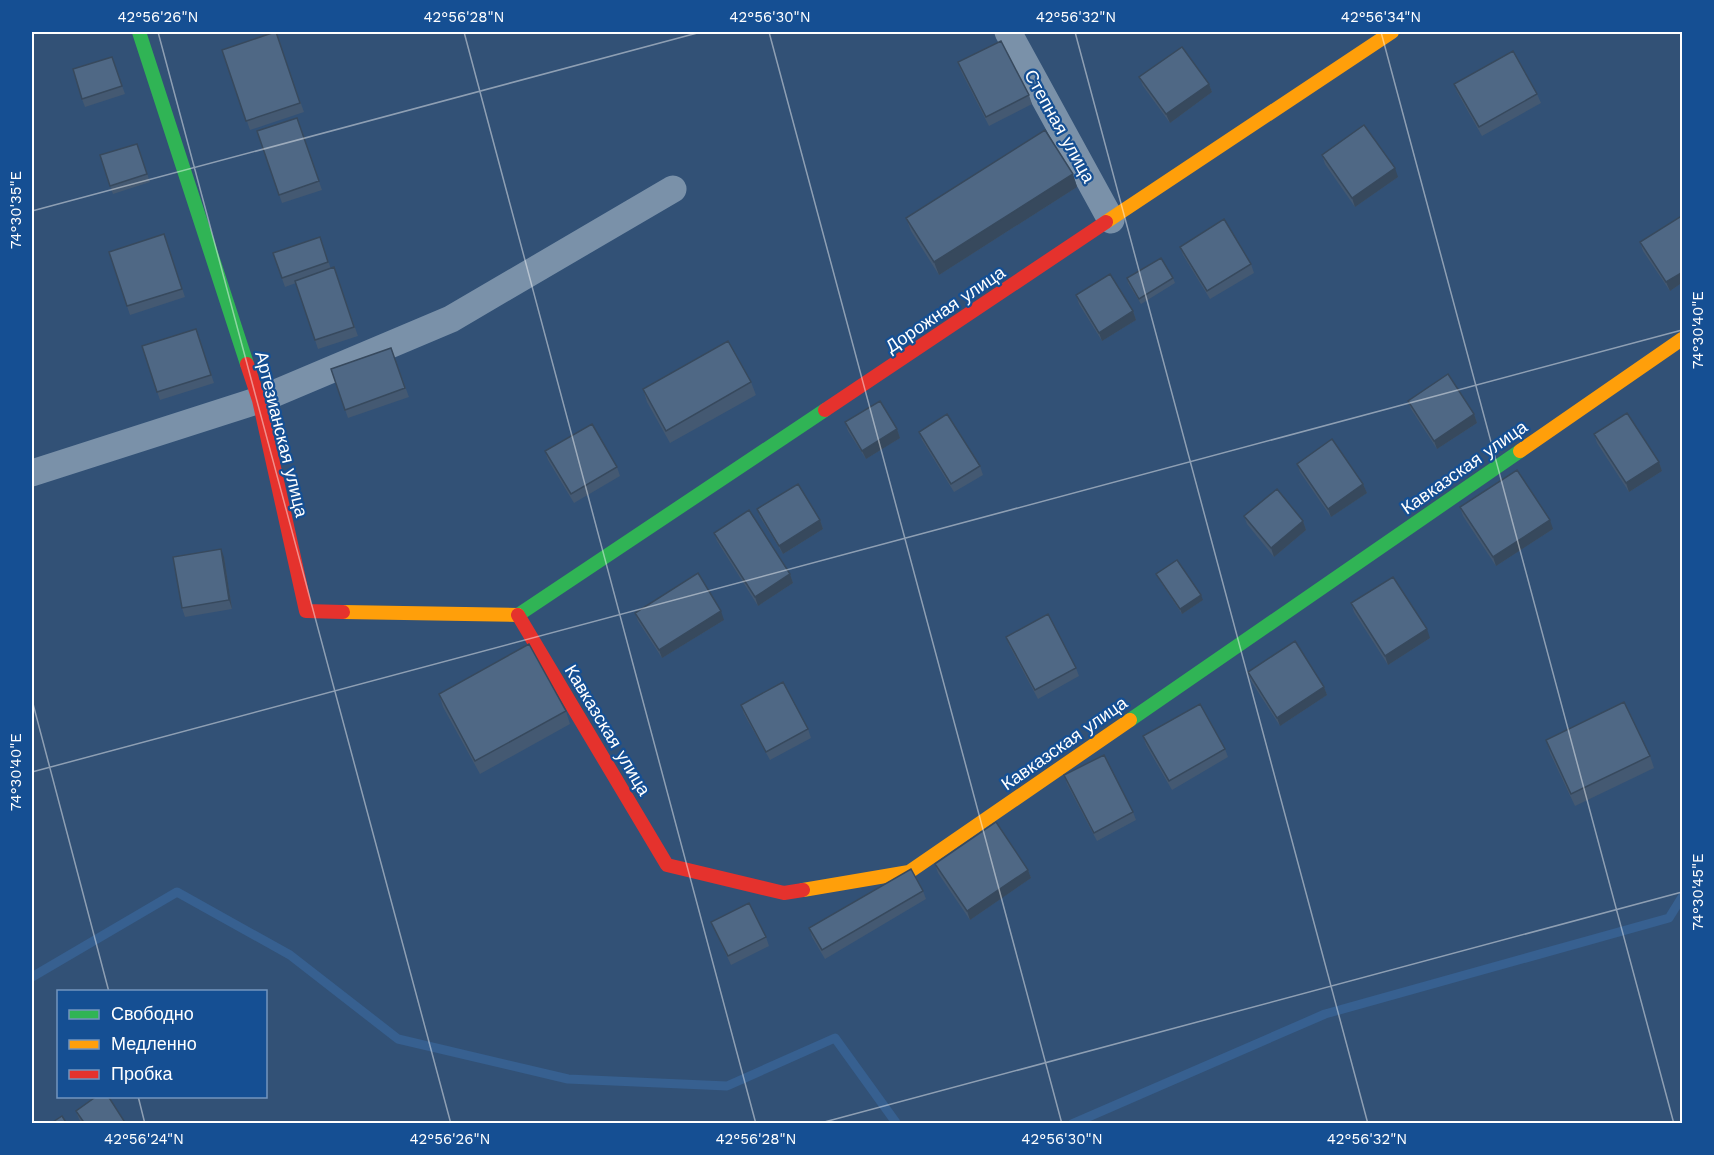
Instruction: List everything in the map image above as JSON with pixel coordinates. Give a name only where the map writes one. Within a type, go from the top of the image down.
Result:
[{"type":"street","name":"Артезианская улица","points":[[139,32],[259,400],[306,611],[518,615]]},
{"type":"street","name":"Степная улица","points":[[1008,32],[1111,220]]},
{"type":"street","name":"Дорожная улица","points":[[518,615],[1392,32]]},
{"type":"street","points":[[32,472],[259,400],[451,319],[673,189]]},
{"type":"street","name":"Кавказская улица","points":[[518,615],[667,865],[784,892],[909,872],[1683,339]]},
{"type":"building","points":[[276,32],[300,103],[246,121],[222,50]]},
{"type":"building","points":[[1001,41],[1029,95],[986,117],[958,62]]},
{"type":"building","points":[[1182,47],[1209,84],[1166,114],[1139,77]]},
{"type":"building","points":[[1513,51],[1537,94],[1479,127],[1454,84]]},
{"type":"building","points":[[112,57],[122,86],[82,99],[73,69]]},
{"type":"building","points":[[297,118],[319,181],[279,195],[257,131]]},
{"type":"building","points":[[1364,125],[1395,168],[1352,198],[1322,155]]},
{"type":"building","points":[[1045,130],[1073,174],[934,262],[906,218]]},
{"type":"building","points":[[137,144],[147,174],[110,186],[100,155]]},
{"type":"building","points":[[1683,215],[1683,272],[1666,282],[1640,242]]},
{"type":"building","points":[[1224,219],[1251,264],[1207,291],[1180,247]]},
{"type":"building","points":[[164,234],[182,289],[127,306],[109,252]]},
{"type":"building","points":[[320,237],[328,262],[282,278],[273,253]]},
{"type":"building","points":[[1161,258],[1173,278],[1139,299],[1127,278]]},
{"type":"building","points":[[334,267],[354,327],[315,340],[295,281]]},
{"type":"building","points":[[1110,274],[1133,311],[1099,333],[1076,295]]},
{"type":"building","points":[[196,329],[211,375],[157,392],[142,346]]},
{"type":"building","points":[[728,341],[751,382],[666,431],[643,389]]},
{"type":"building","points":[[391,348],[405,388],[345,410],[331,369]]},
{"type":"building","points":[[1448,374],[1474,414],[1434,441],[1408,401]]},
{"type":"building","points":[[880,401],[897,429],[862,451],[845,422]]},
{"type":"building","points":[[1627,413],[1659,462],[1626,483],[1594,434]]},
{"type":"building","points":[[947,414],[980,466],[951,484],[919,432]]},
{"type":"building","points":[[592,424],[617,467],[571,494],[545,451]]},
{"type":"building","points":[[1332,439],[1363,484],[1328,509],[1297,464]]},
{"type":"building","points":[[1517,470],[1550,520],[1493,557],[1460,507]]},
{"type":"building","points":[[798,484],[820,520],[779,546],[757,509]]},
{"type":"building","points":[[1277,489],[1303,521],[1271,548],[1244,516]]},
{"type":"building","points":[[749,510],[790,574],[755,597],[714,533]]},
{"type":"building","points":[[221,549],[229,600],[182,608],[173,557]]},
{"type":"building","points":[[1177,560],[1201,595],[1180,609],[1156,574]]},
{"type":"building","points":[[698,573],[721,611],[659,650],[635,613]]},
{"type":"building","points":[[1393,577],[1427,629],[1385,656],[1351,603]]},
{"type":"building","points":[[1048,614],[1076,668],[1035,690],[1006,637]]},
{"type":"building","points":[[1295,641],[1324,687],[1277,718],[1248,672]]},
{"type":"building","points":[[529,644],[566,711],[475,761],[439,694]]},
{"type":"building","points":[[783,682],[808,729],[766,752],[741,705]]},
{"type":"building","points":[[1624,702],[1650,756],[1571,794],[1546,740]]},
{"type":"building","points":[[1200,704],[1225,749],[1169,781],[1143,736]]},
{"type":"building","points":[[1104,755],[1133,812],[1094,833],[1064,775]]},
{"type":"building","points":[[996,822],[1028,870],[967,911],[935,864]]},
{"type":"building","points":[[911,869],[923,891],[822,950],[809,928]]},
{"type":"building","points":[[749,903],[766,937],[728,956],[711,922]]},
{"type":"building","points":[[94,1098],[109,1098],[126,1124],[85,1124],[76,1111]]},
{"type":"building","points":[[62,1116],[67,1124],[50,1124]]},
{"type":"waterway","points":[[32,977],[177,892],[290,955],[398,1039],[568,1079],[727,1086],[835,1038],[897,1124]]},
{"type":"waterway","points":[[1072,1124],[1325,1014],[1669,918],[1682,897]]},
{"type":"traffic: fast","points":[[139,32],[247,364]]},
{"type":"traffic: fast","points":[[518,615],[825,410]]},
{"type":"traffic: fast","points":[[1130,720],[1520,451]]},
{"type":"traffic: slow","points":[[1106,222],[1392,32]]},
{"type":"traffic: slow","points":[[1520,451],[1682,339]]},
{"type":"traffic: slow","points":[[343,612],[518,615]]},
{"type":"traffic: slow","points":[[803,890],[909,872],[1130,720]]},
{"type":"traffic: jam","points":[[825,410],[1106,222]]},
{"type":"traffic: jam","points":[[247,364],[259,400],[306,611],[343,612]]},
{"type":"traffic: jam","points":[[518,615],[667,865],[784,893],[803,890]]}]
